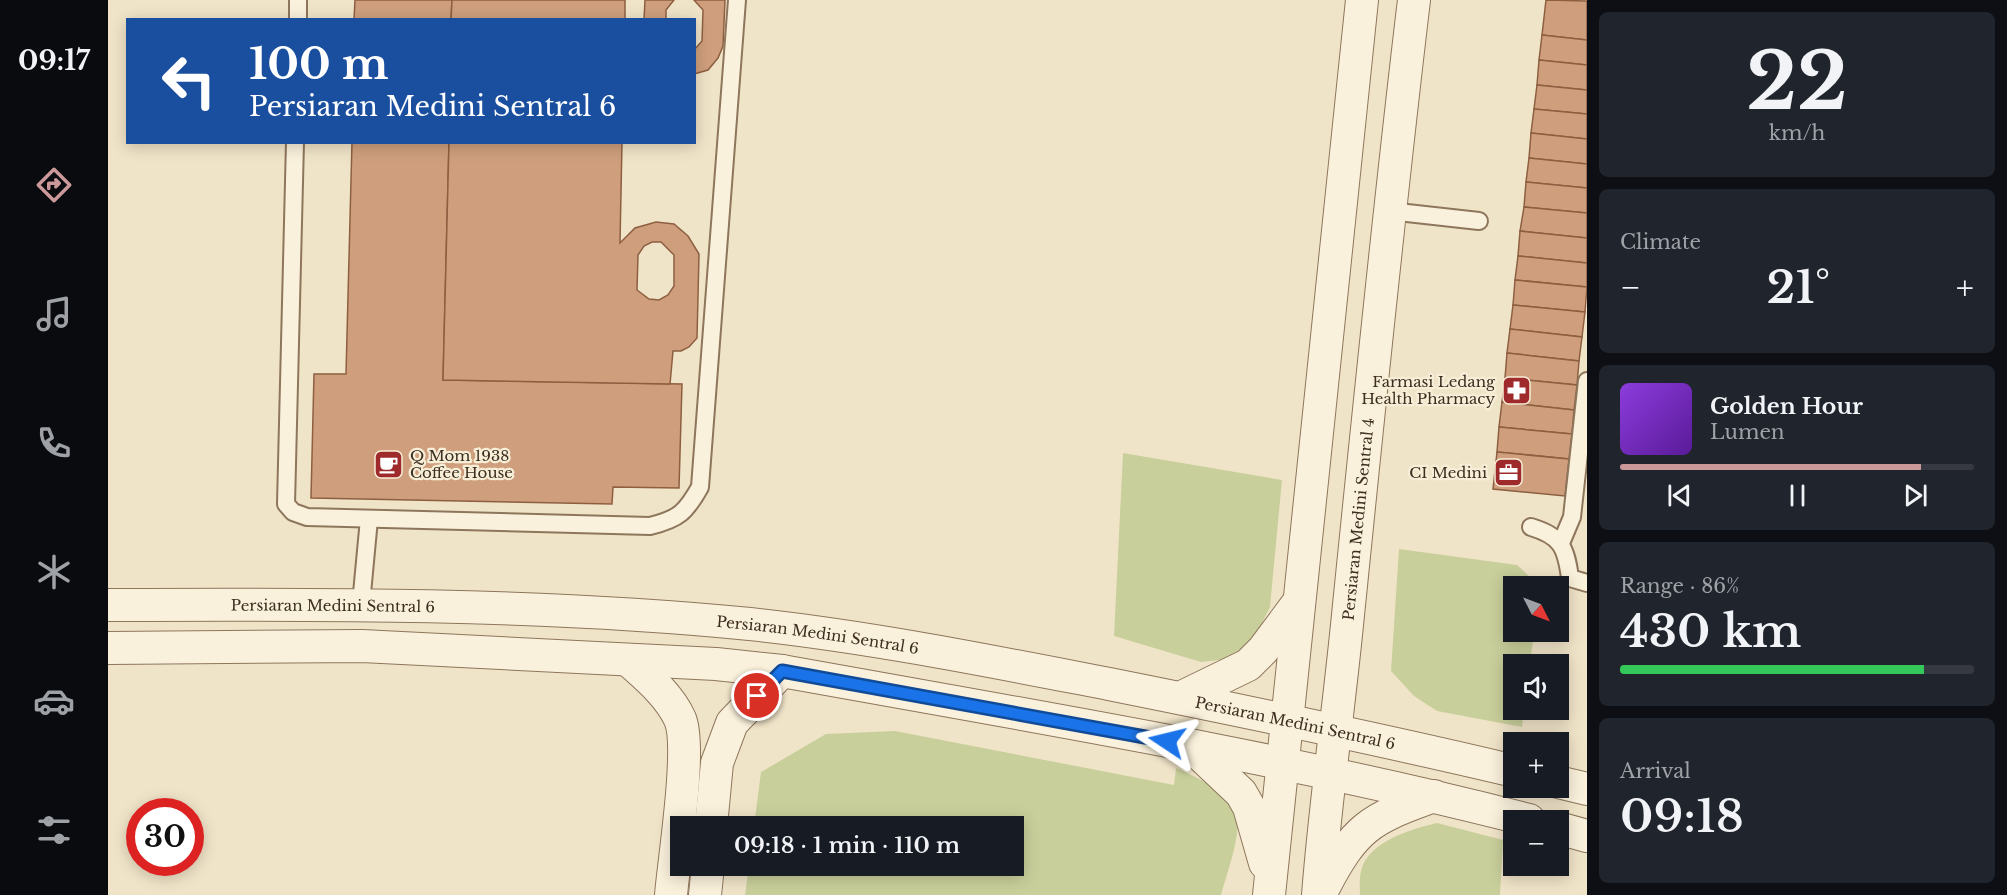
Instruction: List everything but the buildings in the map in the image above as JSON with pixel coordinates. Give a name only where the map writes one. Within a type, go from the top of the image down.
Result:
[{"type":"street","points":[[1269,888],[1362,0]]},
{"type":"street","name":"Persiaran Medini Sentral 4","points":[[1319,895],[1329,774],[1389,211],[1414,0]]},
{"type":"street","points":[[1180,698],[1248,665],[1263,650],[1298,603]]},
{"type":"street","name":"Persiaran Medini Sentral 6","points":[[108,605],[362,604],[627,614],[753,625],[940,651],[1334,729],[1503,768]]},
{"type":"street","points":[[108,648],[362,646],[628,660],[782,671],[1190,745],[1435,796],[1503,814]]},
{"type":"street","points":[[628,660],[662,691],[680,720],[684,759],[671,895]]},
{"type":"street","points":[[712,816],[717,763],[732,723],[782,671]]},
{"type":"street","points":[[1190,745],[1241,793],[1249,807],[1269,888]]},
{"type":"street","points":[[1569,785],[1587,789]]},
{"type":"street","points":[[1319,895],[1335,864],[1365,827],[1389,812],[1435,796]]},
{"type":"street","points":[[1569,831],[1587,836]]},
{"type":"street","points":[[705,895],[707,876]]},
{"type":"lane","points":[[298,0],[298,18]]},
{"type":"lane","points":[[295,144],[286,504],[293,512],[307,517],[650,526],[674,520],[690,505],[700,487],[737,0]]},
{"type":"lane","points":[[1389,211],[1479,221]]},
{"type":"lane","points":[[1561,543],[1572,518],[1587,381]]},
{"type":"lane","points":[[362,604],[369,519]]},
{"type":"lane","points":[[1531,527],[1546,532],[1561,543],[1568,560],[1570,578],[1587,583]]},
{"type":"green space","points":[[1123,453],[1282,480],[1270,607],[1254,639],[1229,659],[1201,662],[1114,636]]},
{"type":"green space","points":[[1399,549],[1517,565],[1529,576],[1503,576],[1503,642],[1533,642],[1531,654],[1503,654],[1503,720],[1523,720],[1522,727],[1437,711],[1414,696],[1391,671]]},
{"type":"green space","points":[[895,731],[1174,785],[1176,768],[1202,780],[1220,792],[1231,804],[1236,817],[1237,832],[1234,849],[1221,895],[745,895],[748,876],[1024,876],[1024,816],[755,816],[761,772],[826,734]]},
{"type":"green space","points":[[1437,823],[1503,840],[1500,895],[1360,895],[1361,871],[1372,852],[1392,838]]},
{"type":"place","name":"Farmasi Ledang Health Pharmacy","points":[[1516,390]]},
{"type":"place","name":"Q Mom 1938 Coffee House","points":[[389,464]]},
{"type":"place","name":"CI Medini","points":[[1508,472]]},
{"type":"route","points":[[757,696],[782,671],[1167,741]]}]
